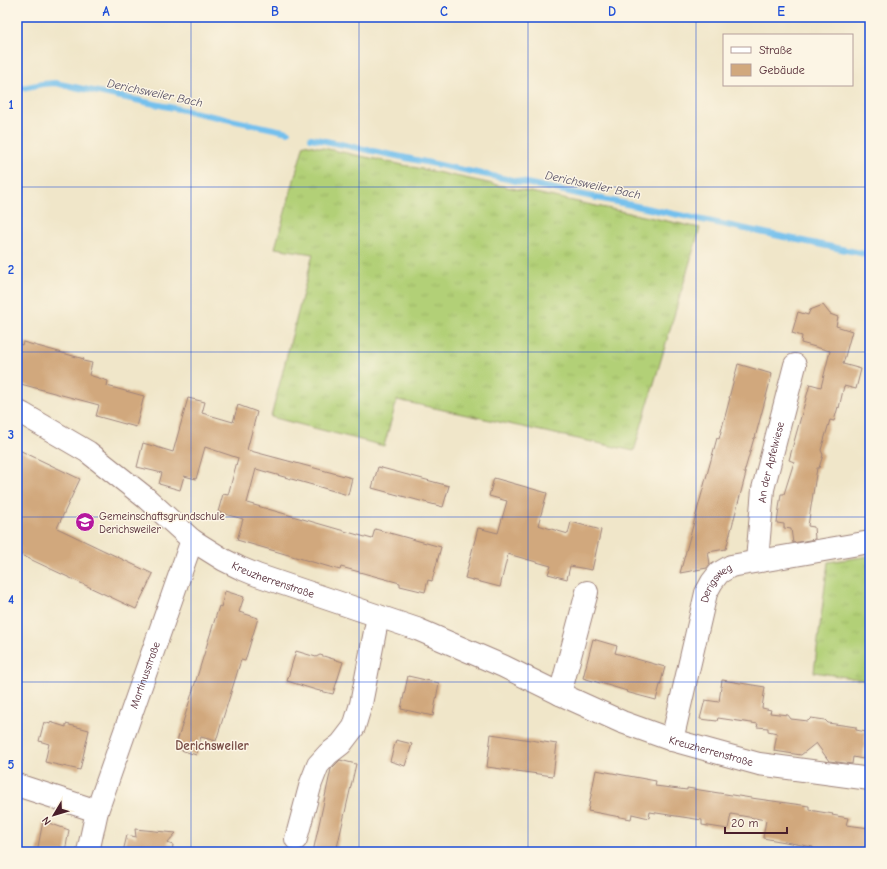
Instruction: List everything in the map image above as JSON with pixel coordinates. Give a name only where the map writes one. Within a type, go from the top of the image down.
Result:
[{"type":"street","name":"An der Apfelwiese","points":[[757,561],[763,489],[795,365]]},
{"type":"street","name":"Kreuzherrenstraße","points":[[17,411],[88,452],[146,498],[192,540],[240,568],[417,629],[504,666],[560,694],[622,722],[672,740],[759,764],[870,779]]},
{"type":"street","name":"Martinusstraße","points":[[88,852],[97,811],[192,540]]},
{"type":"street","name":"Derigsweg","points":[[672,740],[706,593],[719,573],[731,566],[870,542]]},
{"type":"street","points":[[560,694],[587,592]]},
{"type":"street","points":[[296,839],[311,783],[318,765],[328,754],[341,744],[354,727],[361,704],[378,616]]},
{"type":"street","points":[[17,786],[97,811]]},
{"type":"green space","points":[[304,144],[700,228],[634,451],[397,400],[384,446],[271,417],[313,254],[275,248]]},
{"type":"green space","points":[[870,556],[870,681],[814,672],[828,562]]},
{"type":"building","points":[[823,305],[830,314],[838,317],[836,326],[852,331],[843,364],[861,369],[856,389],[844,386],[839,408],[838,407],[834,421],[830,420],[821,450],[823,455],[819,468],[817,468],[808,526],[814,527],[815,539],[793,543],[791,529],[784,528],[784,524],[777,523],[781,494],[784,494],[794,462],[789,460],[810,384],[821,387],[830,351],[801,343],[802,336],[792,333],[798,312],[808,315],[810,310]]},
{"type":"building","points":[[23,342],[84,359],[83,361],[92,363],[89,375],[108,381],[107,386],[144,396],[136,427],[96,416],[99,405],[17,383],[17,343],[22,345]]},
{"type":"building","points":[[738,364],[772,374],[744,473],[746,473],[726,549],[708,552],[710,564],[707,568],[680,573],[717,438],[719,439]]},
{"type":"building","points":[[188,398],[205,402],[202,413],[233,422],[238,405],[257,412],[247,450],[352,478],[348,495],[256,469],[247,503],[372,539],[375,529],[441,547],[432,581],[428,580],[425,592],[400,586],[400,583],[341,567],[340,570],[237,540],[243,519],[218,512],[223,494],[228,495],[238,458],[205,447],[196,479],[184,476],[180,490],[159,484],[162,473],[137,467],[143,443],[173,452]]},
{"type":"building","points":[[17,449],[80,479],[57,528],[153,574],[136,609],[17,553]]},
{"type":"building","points":[[378,467],[449,486],[443,507],[372,488]]},
{"type":"building","points":[[494,478],[547,493],[538,525],[568,534],[571,522],[601,530],[592,570],[570,566],[567,579],[548,574],[551,566],[508,554],[500,587],[465,578],[478,528],[498,533],[507,501],[489,496]]},
{"type":"building","points":[[225,591],[244,597],[239,612],[258,618],[245,661],[241,660],[216,741],[201,737],[196,755],[175,748]]},
{"type":"building","points":[[593,639],[617,646],[615,653],[665,667],[656,700],[583,678]]},
{"type":"building","points":[[296,651],[316,657],[320,655],[343,662],[333,694],[287,681]]},
{"type":"building","points":[[408,676],[439,683],[433,716],[401,709]]},
{"type":"building","points":[[722,680],[765,687],[762,708],[771,710],[770,713],[788,715],[791,719],[808,721],[811,718],[825,720],[828,723],[856,727],[856,730],[866,732],[863,759],[853,757],[852,764],[829,761],[816,743],[801,755],[774,751],[777,733],[768,731],[768,728],[757,727],[758,724],[718,718],[717,721],[700,719],[705,700],[719,702]]},
{"type":"building","points":[[44,722],[50,724],[50,722],[66,727],[66,724],[89,730],[80,770],[45,762],[49,744],[39,741]]},
{"type":"building","points":[[491,734],[557,744],[553,776],[487,767]]},
{"type":"building","points":[[396,740],[412,744],[405,766],[390,761]]},
{"type":"building","points":[[340,760],[356,764],[336,852],[313,852],[331,769]]},
{"type":"building","points":[[596,770],[656,781],[655,786],[687,790],[687,788],[809,806],[809,810],[848,818],[846,825],[870,828],[870,852],[812,852],[813,847],[763,838],[766,820],[731,814],[728,829],[702,825],[702,820],[650,812],[649,818],[632,814],[631,819],[588,811]]},
{"type":"building","points":[[43,821],[69,830],[65,852],[37,852]]},
{"type":"building","points":[[135,829],[176,833],[167,843],[173,845],[172,852],[123,852],[127,835],[136,837]]},
{"type":"waterway","name":"Derichsweiler Bach","points":[[17,89],[55,83],[288,132]]},
{"type":"waterway","name":"Derichsweiler Bach","points":[[311,138],[870,255]]},
{"type":"place","name":"Gemeinschaftsgrundschule Derichsweiler","points":[[85,522]]},
{"type":"district","name":"Derichsweiler","points":[[212,745]]}]
